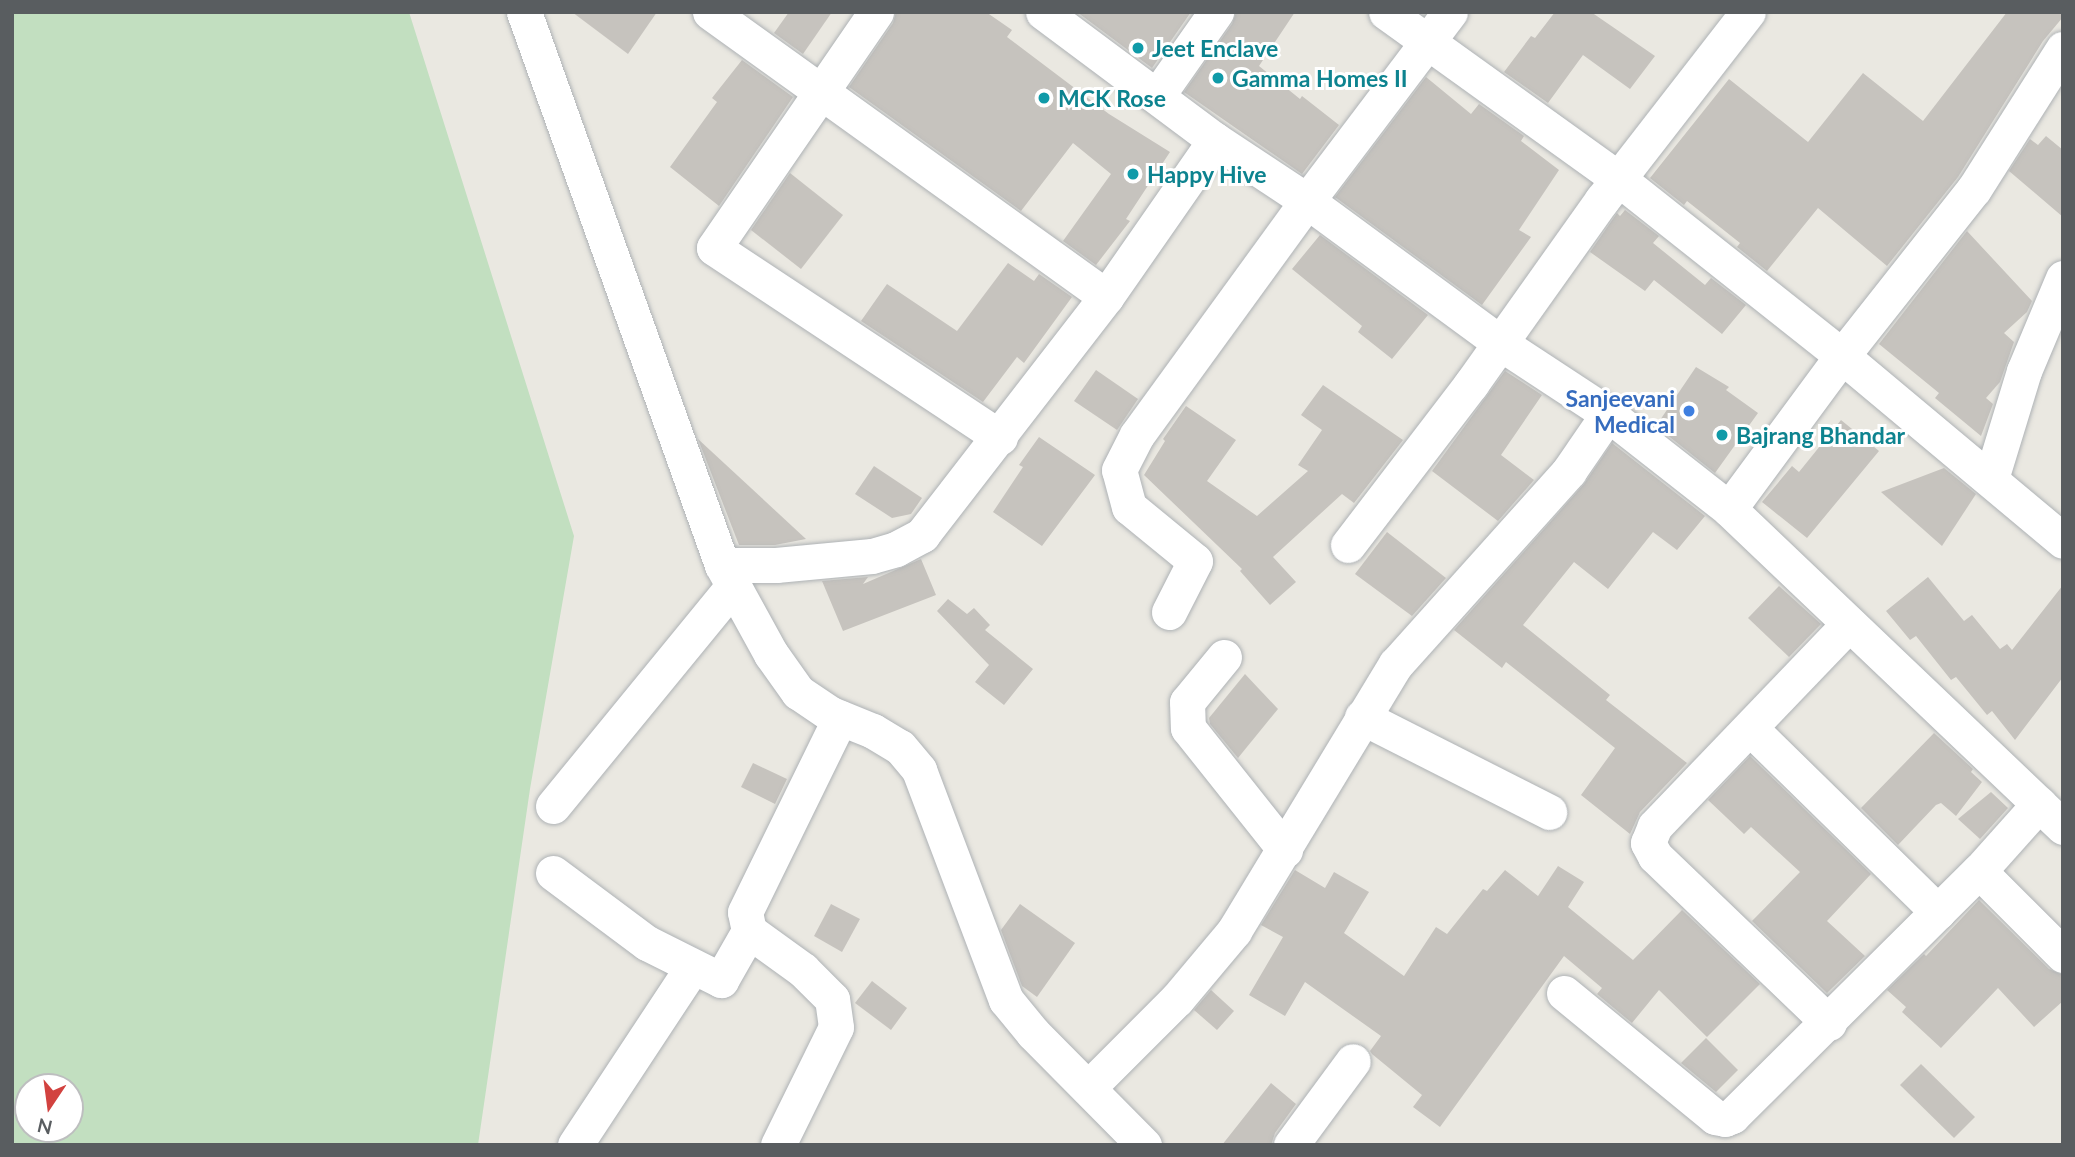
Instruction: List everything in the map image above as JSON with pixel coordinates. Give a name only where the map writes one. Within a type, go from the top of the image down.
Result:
[{"type":"street","points":[[524,12],[728,575],[771,654],[798,692],[840,718],[900,747],[919,770],[1006,1000],[1033,1033],[1144,1145]]},
{"type":"street","points":[[710,12],[1106,297]]},
{"type":"street","points":[[876,12],[714,248],[1000,437]]},
{"type":"street","points":[[1044,12],[1215,140],[1307,201],[1500,343],[1608,414],[1729,509],[2051,816],[1979,871],[1829,1023],[1732,1116],[1725,1119],[1715,1117],[1564,993]]},
{"type":"street","points":[[1157,96],[1216,12]]},
{"type":"street","points":[[1386,12],[1620,180],[1842,356],[2063,541]]},
{"type":"street","points":[[1169,612],[1195,561],[1129,508],[1119,470],[1137,435],[1307,201],[1450,12]]},
{"type":"street","points":[[1348,545],[1500,343],[1602,200],[1748,12]]},
{"type":"street","points":[[1729,509],[1842,356],[1974,189],[2063,50]]},
{"type":"street","points":[[553,806],[728,575],[896,550],[922,535],[1106,297],[1215,140]]},
{"type":"street","points":[[1991,479],[2024,371],[2063,278]]},
{"type":"street","points":[[1088,1088],[1177,999],[1234,931],[1396,664],[1569,471],[1608,414]]},
{"type":"street","points":[[1829,1023],[1655,856],[1648,843],[1655,826],[1849,624]]},
{"type":"street","points":[[1224,657],[1187,702],[1188,728],[1285,850]]},
{"type":"street","points":[[1362,717],[1549,812]]},
{"type":"street","points":[[554,873],[647,943],[721,980],[749,931],[745,912],[840,718]]},
{"type":"street","points":[[1750,727],[1938,912]]},
{"type":"street","points":[[1979,871],[2063,955]]},
{"type":"street","points":[[749,931],[803,970],[832,999],[836,1027],[778,1145]]},
{"type":"street","points":[[575,1145],[693,966]]},
{"type":"street","points":[[1291,1145],[1353,1061]]},
{"type":"green space","points":[[12,12],[409,12],[574,536],[530,789],[478,1145],[12,1145]]},
{"type":"building","points":[[572,12],[657,12],[628,54]]},
{"type":"building","points":[[789,12],[832,12],[803,54],[774,33]]},
{"type":"building","points":[[896,12],[986,12],[1012,30],[1007,37],[1109,114],[1170,152],[1126,219],[1130,221],[1096,265],[1063,241],[1111,174],[1073,143],[1021,211],[849,87],[893,23]]},
{"type":"building","name":"Jeet Enclave","points":[[1077,12],[1191,12],[1152,68]]},
{"type":"building","points":[[1236,12],[1295,12],[1259,66],[1300,99],[1302,96],[1339,125],[1302,174],[1184,92],[1232,24]]},
{"type":"building","points":[[1555,12],[1591,12],[1655,56],[1630,89],[1583,55],[1548,103],[1504,72],[1531,36],[1535,38]]},
{"type":"building","points":[[2007,12],[2063,12],[2063,17],[2043,41],[1958,177],[1887,266],[1818,208],[1767,271],[1737,247],[1740,243],[1687,201],[1684,205],[1650,178],[1729,79],[1808,142],[1863,73],[1923,121]]},
{"type":"building","points":[[742,60],[793,97],[719,206],[670,167],[717,102],[712,98]]},
{"type":"building","points":[[1426,77],[1471,114],[1479,104],[1524,136],[1521,141],[1559,170],[1519,230],[1531,237],[1482,305],[1335,197]]},
{"type":"building","points":[[2046,136],[2063,150],[2063,217],[2009,171],[2030,139],[2038,145]]},
{"type":"building","points":[[790,173],[843,215],[801,269],[751,230]]},
{"type":"building","points":[[1625,210],[1659,236],[1653,243],[1705,285],[1711,278],[1746,305],[1722,334],[1654,280],[1645,291],[1590,252],[1617,213],[1620,216]]},
{"type":"building","points":[[1967,231],[2032,301],[2027,312],[2004,333],[2014,342],[2000,382],[1986,398],[1993,404],[1981,436],[1935,398],[1939,393],[1879,344]]},
{"type":"building","points":[[1320,235],[1428,315],[1392,359],[1358,332],[1362,326],[1292,269]]},
{"type":"building","points":[[1008,263],[1034,281],[1039,274],[1072,297],[1024,363],[1017,357],[983,402],[861,321],[887,284],[957,331]]},
{"type":"building","points":[[1696,367],[1729,387],[1726,390],[1758,413],[1715,473],[1656,426]]},
{"type":"building","points":[[1096,370],[1138,399],[1117,430],[1074,401]]},
{"type":"building","points":[[1505,371],[1542,395],[1501,455],[1534,480],[1498,521],[1432,471]]},
{"type":"building","points":[[1323,385],[1403,440],[1354,503],[1342,494],[1273,557],[1296,582],[1270,605],[1240,571],[1242,569],[1144,475],[1165,441],[1163,439],[1186,406],[1236,440],[1207,481],[1257,516],[1308,471],[1298,465],[1322,430],[1301,415]]},
{"type":"building","points":[[1841,420],[1879,451],[1807,538],[1762,502],[1792,466],[1799,472]]},
{"type":"building","points":[[1039,437],[1095,475],[1042,546],[993,512],[1023,467],[1019,465]]},
{"type":"building","points":[[698,439],[806,539],[775,545],[739,545]]},
{"type":"building","points":[[1612,443],[1705,516],[1677,550],[1653,532],[1608,589],[1574,562],[1523,625],[1610,695],[1606,700],[1687,763],[1640,812],[1630,834],[1581,795],[1615,748],[1506,662],[1502,668],[1454,630],[1584,484]]},
{"type":"building","points":[[874,466],[922,498],[911,514],[892,518],[855,494]]},
{"type":"building","points":[[1944,468],[1976,494],[1942,546],[1881,492]]},
{"type":"building","points":[[1387,532],[1446,578],[1412,616],[1355,574]]},
{"type":"building","points":[[921,559],[936,595],[843,631],[822,581],[868,577],[863,584]]},
{"type":"building","points":[[1928,577],[1964,621],[1972,615],[2000,649],[2007,644],[2012,650],[2063,585],[2063,677],[2015,740],[1992,711],[1987,715],[1956,677],[1951,680],[1916,636],[1910,640],[1886,611]]},
{"type":"building","points":[[1779,586],[1821,624],[1789,657],[1748,618]]},
{"type":"building","points":[[948,599],[967,614],[974,608],[990,625],[985,630],[1033,669],[1004,705],[975,682],[989,665],[937,611]]},
{"type":"building","points":[[1245,674],[1278,709],[1238,758],[1210,724],[1209,718]]},
{"type":"building","points":[[1934,733],[1973,769],[1971,772],[1982,782],[1956,816],[1941,803],[1936,805],[1898,845],[1861,808]]},
{"type":"building","points":[[1750,756],[1871,874],[1827,921],[1865,956],[1827,993],[1752,921],[1800,872],[1751,827],[1744,834],[1708,800]]},
{"type":"building","points":[[753,763],[787,779],[775,804],[741,787]]},
{"type":"building","points":[[1991,792],[2008,808],[1980,839],[1958,819]]},
{"type":"building","points":[[1558,866],[1584,882],[1568,907],[1633,960],[1682,910],[1760,984],[1707,1037],[1659,990],[1632,1023],[1597,994],[1602,988],[1564,956],[1440,1127],[1413,1107],[1422,1095],[1370,1051],[1381,1036],[1305,982],[1285,1016],[1249,995],[1283,937],[1261,925],[1295,870],[1325,888],[1334,872],[1369,892],[1344,933],[1404,976],[1436,927],[1447,934],[1483,889],[1487,891],[1505,870],[1538,896]]},
{"type":"building","points":[[1979,900],[2049,969],[2063,975],[2063,1001],[2034,1027],[1998,988],[1941,1048],[1902,1012],[1906,1007],[1887,990],[1924,954],[1926,956]]},
{"type":"building","points":[[831,904],[860,919],[842,952],[814,936]]},
{"type":"building","points":[[1020,904],[1075,943],[1037,997],[1022,986],[1001,930]]},
{"type":"building","points":[[872,981],[907,1008],[891,1030],[855,1003]]},
{"type":"building","points":[[1211,990],[1234,1011],[1217,1030],[1194,1010]]},
{"type":"building","points":[[1706,1038],[1738,1070],[1716,1092],[1681,1063]]},
{"type":"building","points":[[1921,1064],[1975,1117],[1954,1138],[1900,1085]]},
{"type":"building","points":[[1271,1083],[1296,1104],[1275,1133],[1271,1145],[1222,1145]]},
{"type":"place","name":"Jeet Enclave","points":[[1138,48]]},
{"type":"place","name":"Gamma Homes II","points":[[1218,78]]},
{"type":"place","name":"MCK Rose","points":[[1044,98]]},
{"type":"place","name":"Happy Hive","points":[[1133,174]]},
{"type":"place","name":"Sanjeevani Medical","points":[[1689,411]]},
{"type":"place","name":"Bajrang Bhandar","points":[[1722,435]]}]
